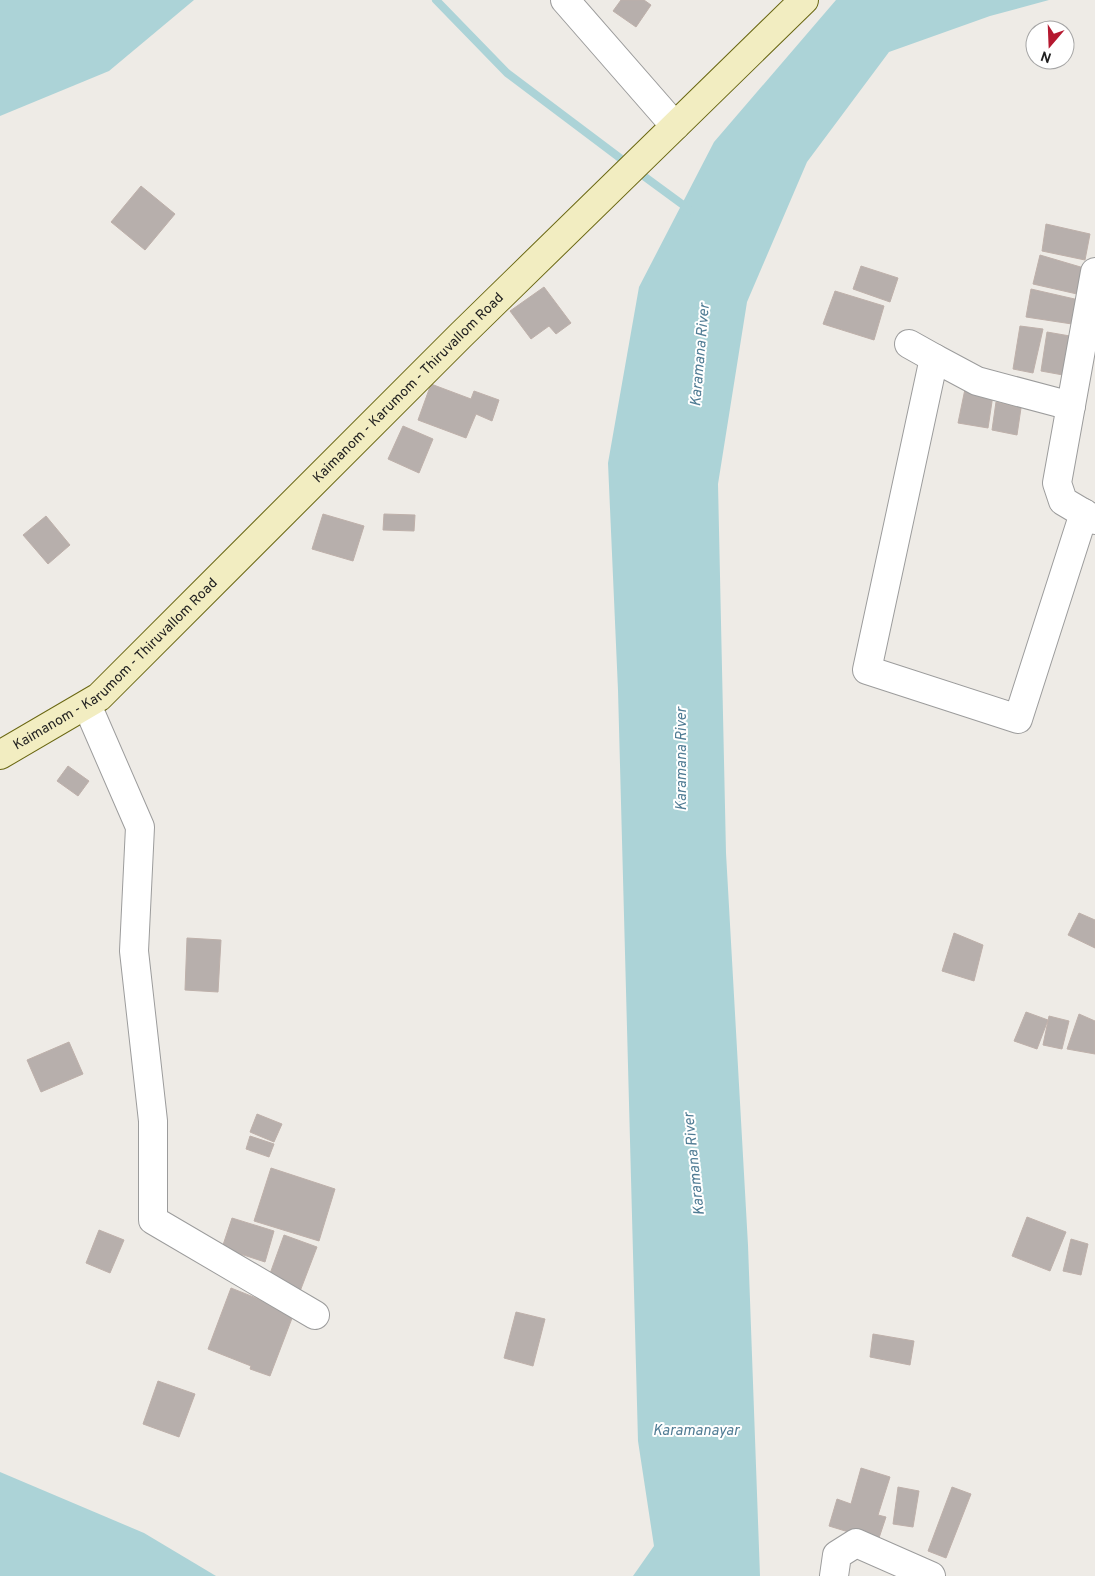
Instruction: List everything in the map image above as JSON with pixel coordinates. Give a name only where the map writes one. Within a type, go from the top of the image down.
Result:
[{"type":"main road","name":"Kaimanom - Karumom - Thiruvallom Road","points":[[0,755],[99,697],[461,335],[804,0]]},
{"type":"street","points":[[565,0],[674,126]]},
{"type":"street","points":[[934,358],[867,670],[1018,719],[1090,516],[1063,500],[1057,483],[1095,272]]},
{"type":"street","points":[[909,344],[977,381],[1071,406]]},
{"type":"street","points":[[87,704],[140,827],[134,951],[153,1121],[153,1220],[315,1315]]},
{"type":"street","points":[[834,1576],[837,1555],[856,1543],[931,1576]]},
{"type":"water","points":[[0,0],[194,0],[109,71],[0,116]]},
{"type":"water","name":"Karamanayar","points":[[836,0],[1049,0],[990,16],[889,52],[807,162],[747,302],[718,484],[726,853],[748,1245],[760,1576],[633,1576],[654,1546],[638,1441],[618,690],[608,463],[639,287],[714,142]]},
{"type":"water","points":[[0,1472],[144,1533],[216,1576],[0,1576]]},
{"type":"building","points":[[621,0],[644,0],[651,5],[636,27],[613,11]]},
{"type":"building","points":[[141,186],[175,214],[145,250],[111,222]]},
{"type":"building","points":[[1046,224],[1090,234],[1085,260],[1042,251]]},
{"type":"building","points":[[1040,255],[1084,268],[1077,294],[1033,284]]},
{"type":"building","points":[[861,266],[898,278],[890,302],[853,289]]},
{"type":"building","points":[[544,287],[571,323],[556,334],[549,326],[531,339],[510,311]]},
{"type":"building","points":[[1031,289],[1079,300],[1072,324],[1026,317]]},
{"type":"building","points":[[835,291],[884,306],[874,340],[823,324]]},
{"type":"building","points":[[1020,326],[1043,329],[1033,373],[1013,369]]},
{"type":"building","points":[[1047,332],[1070,336],[1063,375],[1041,371]]},
{"type":"building","points":[[431,384],[471,399],[474,391],[499,400],[492,421],[476,414],[466,438],[418,420]]},
{"type":"building","points":[[965,389],[993,395],[988,428],[958,423]]},
{"type":"building","points":[[996,402],[1021,408],[1017,435],[992,430]]},
{"type":"building","points":[[403,426],[433,439],[419,473],[388,459]]},
{"type":"building","points":[[323,514],[364,526],[353,561],[312,549]]},
{"type":"building","points":[[384,514],[415,515],[414,531],[383,530]]},
{"type":"building","points":[[46,516],[70,545],[48,564],[23,535]]},
{"type":"building","points":[[68,766],[89,781],[78,796],[57,781]]},
{"type":"building","points":[[1079,913],[1095,920],[1095,948],[1068,935]]},
{"type":"building","points":[[954,933],[983,945],[974,981],[942,971]]},
{"type":"building","points":[[187,938],[221,940],[218,992],[185,990]]},
{"type":"building","points":[[1026,1012],[1048,1020],[1037,1049],[1014,1041]]},
{"type":"building","points":[[1079,1014],[1095,1021],[1095,1054],[1067,1049]]},
{"type":"building","points":[[1049,1016],[1069,1021],[1062,1049],[1043,1045]]},
{"type":"building","points":[[69,1042],[83,1074],[41,1092],[27,1060]]},
{"type":"building","points":[[257,1114],[282,1124],[274,1142],[250,1132]]},
{"type":"building","points":[[250,1136],[274,1144],[269,1157],[246,1149]]},
{"type":"building","points":[[271,1168],[335,1189],[319,1241],[254,1221]]},
{"type":"building","points":[[1027,1217],[1066,1232],[1050,1271],[1012,1256]]},
{"type":"building","points":[[232,1218],[274,1231],[265,1262],[222,1248]]},
{"type":"building","points":[[99,1230],[124,1240],[110,1273],[86,1263]]},
{"type":"building","points":[[284,1235],[317,1247],[299,1294],[267,1282]]},
{"type":"building","points":[[1071,1239],[1088,1244],[1081,1275],[1063,1271]]},
{"type":"building","points":[[231,1288],[294,1313],[270,1376],[250,1369],[251,1366],[208,1349]]},
{"type":"building","points":[[516,1312],[545,1319],[533,1366],[504,1358]]},
{"type":"building","points":[[873,1334],[914,1341],[910,1365],[870,1357]]},
{"type":"building","points":[[158,1381],[195,1394],[179,1437],[143,1424]]},
{"type":"building","points":[[861,1468],[890,1477],[878,1515],[886,1517],[878,1541],[829,1526],[837,1499],[851,1504]]},
{"type":"building","points":[[898,1487],[919,1491],[913,1527],[893,1524]]},
{"type":"building","points":[[952,1487],[971,1494],[946,1558],[928,1551]]},
{"type":"waterway","points":[[436,0],[507,73],[620,158]]},
{"type":"waterway","points":[[645,177],[690,210]]},
{"type":"water label","name":"Karamana River","points":[[701,355]]},
{"type":"water label","name":"Karamana River","points":[[682,759]]},
{"type":"water label","name":"Karamana River","points":[[695,1164]]}]
